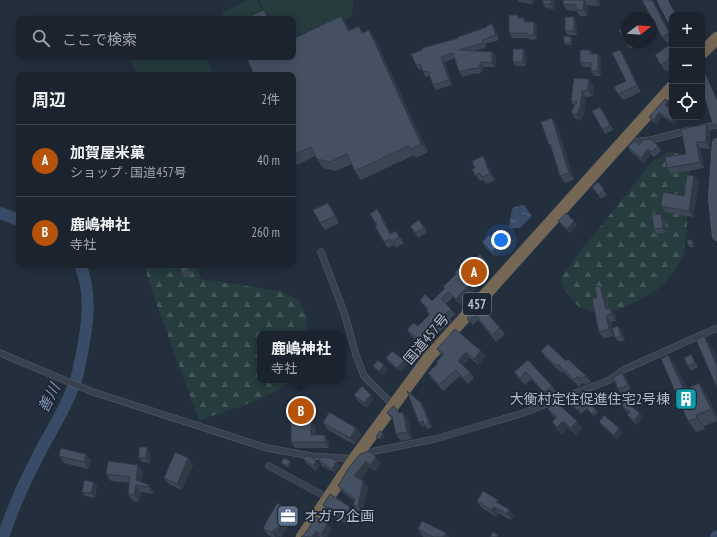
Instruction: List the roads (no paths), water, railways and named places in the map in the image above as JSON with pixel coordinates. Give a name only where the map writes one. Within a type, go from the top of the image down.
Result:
[{"type":"highway","points":[[705,50],[717,38]]},
{"type":"highway","name":"国道457号","points":[[302,537],[354,459],[429,357],[669,90]]},
{"type":"street","points":[[662,0],[669,13]]},
{"type":"street","points":[[704,84],[717,120]]},
{"type":"street","points":[[622,143],[651,140],[681,131],[717,125]]},
{"type":"street","points":[[717,143],[713,198],[717,236]]},
{"type":"street","points":[[321,252],[344,312],[356,355],[364,376],[393,405]]},
{"type":"street","points":[[0,353],[93,392],[267,448],[311,456],[354,459],[375,451],[436,439],[520,414],[610,380],[623,370],[717,328]]},
{"type":"street","points":[[269,466],[328,498]]},
{"type":"water","points":[[524,205],[532,216],[520,228],[509,227],[512,209],[517,206]]},
{"type":"waterway","name":"善川","points":[[0,213],[16,219]]},
{"type":"waterway","name":"善川","points":[[3,537],[32,467],[66,404],[76,378],[81,358],[88,311],[88,299],[81,268]]},
{"type":"place","name":"加賀屋米菓","points":[[474,272]]},
{"type":"place","name":"大衡村定住促進住宅2号棟","points":[[686,399]]},
{"type":"place","name":"鹿嶋神社","points":[[301,411]]},
{"type":"place","name":"オガワ企画","points":[[288,516]]}]
